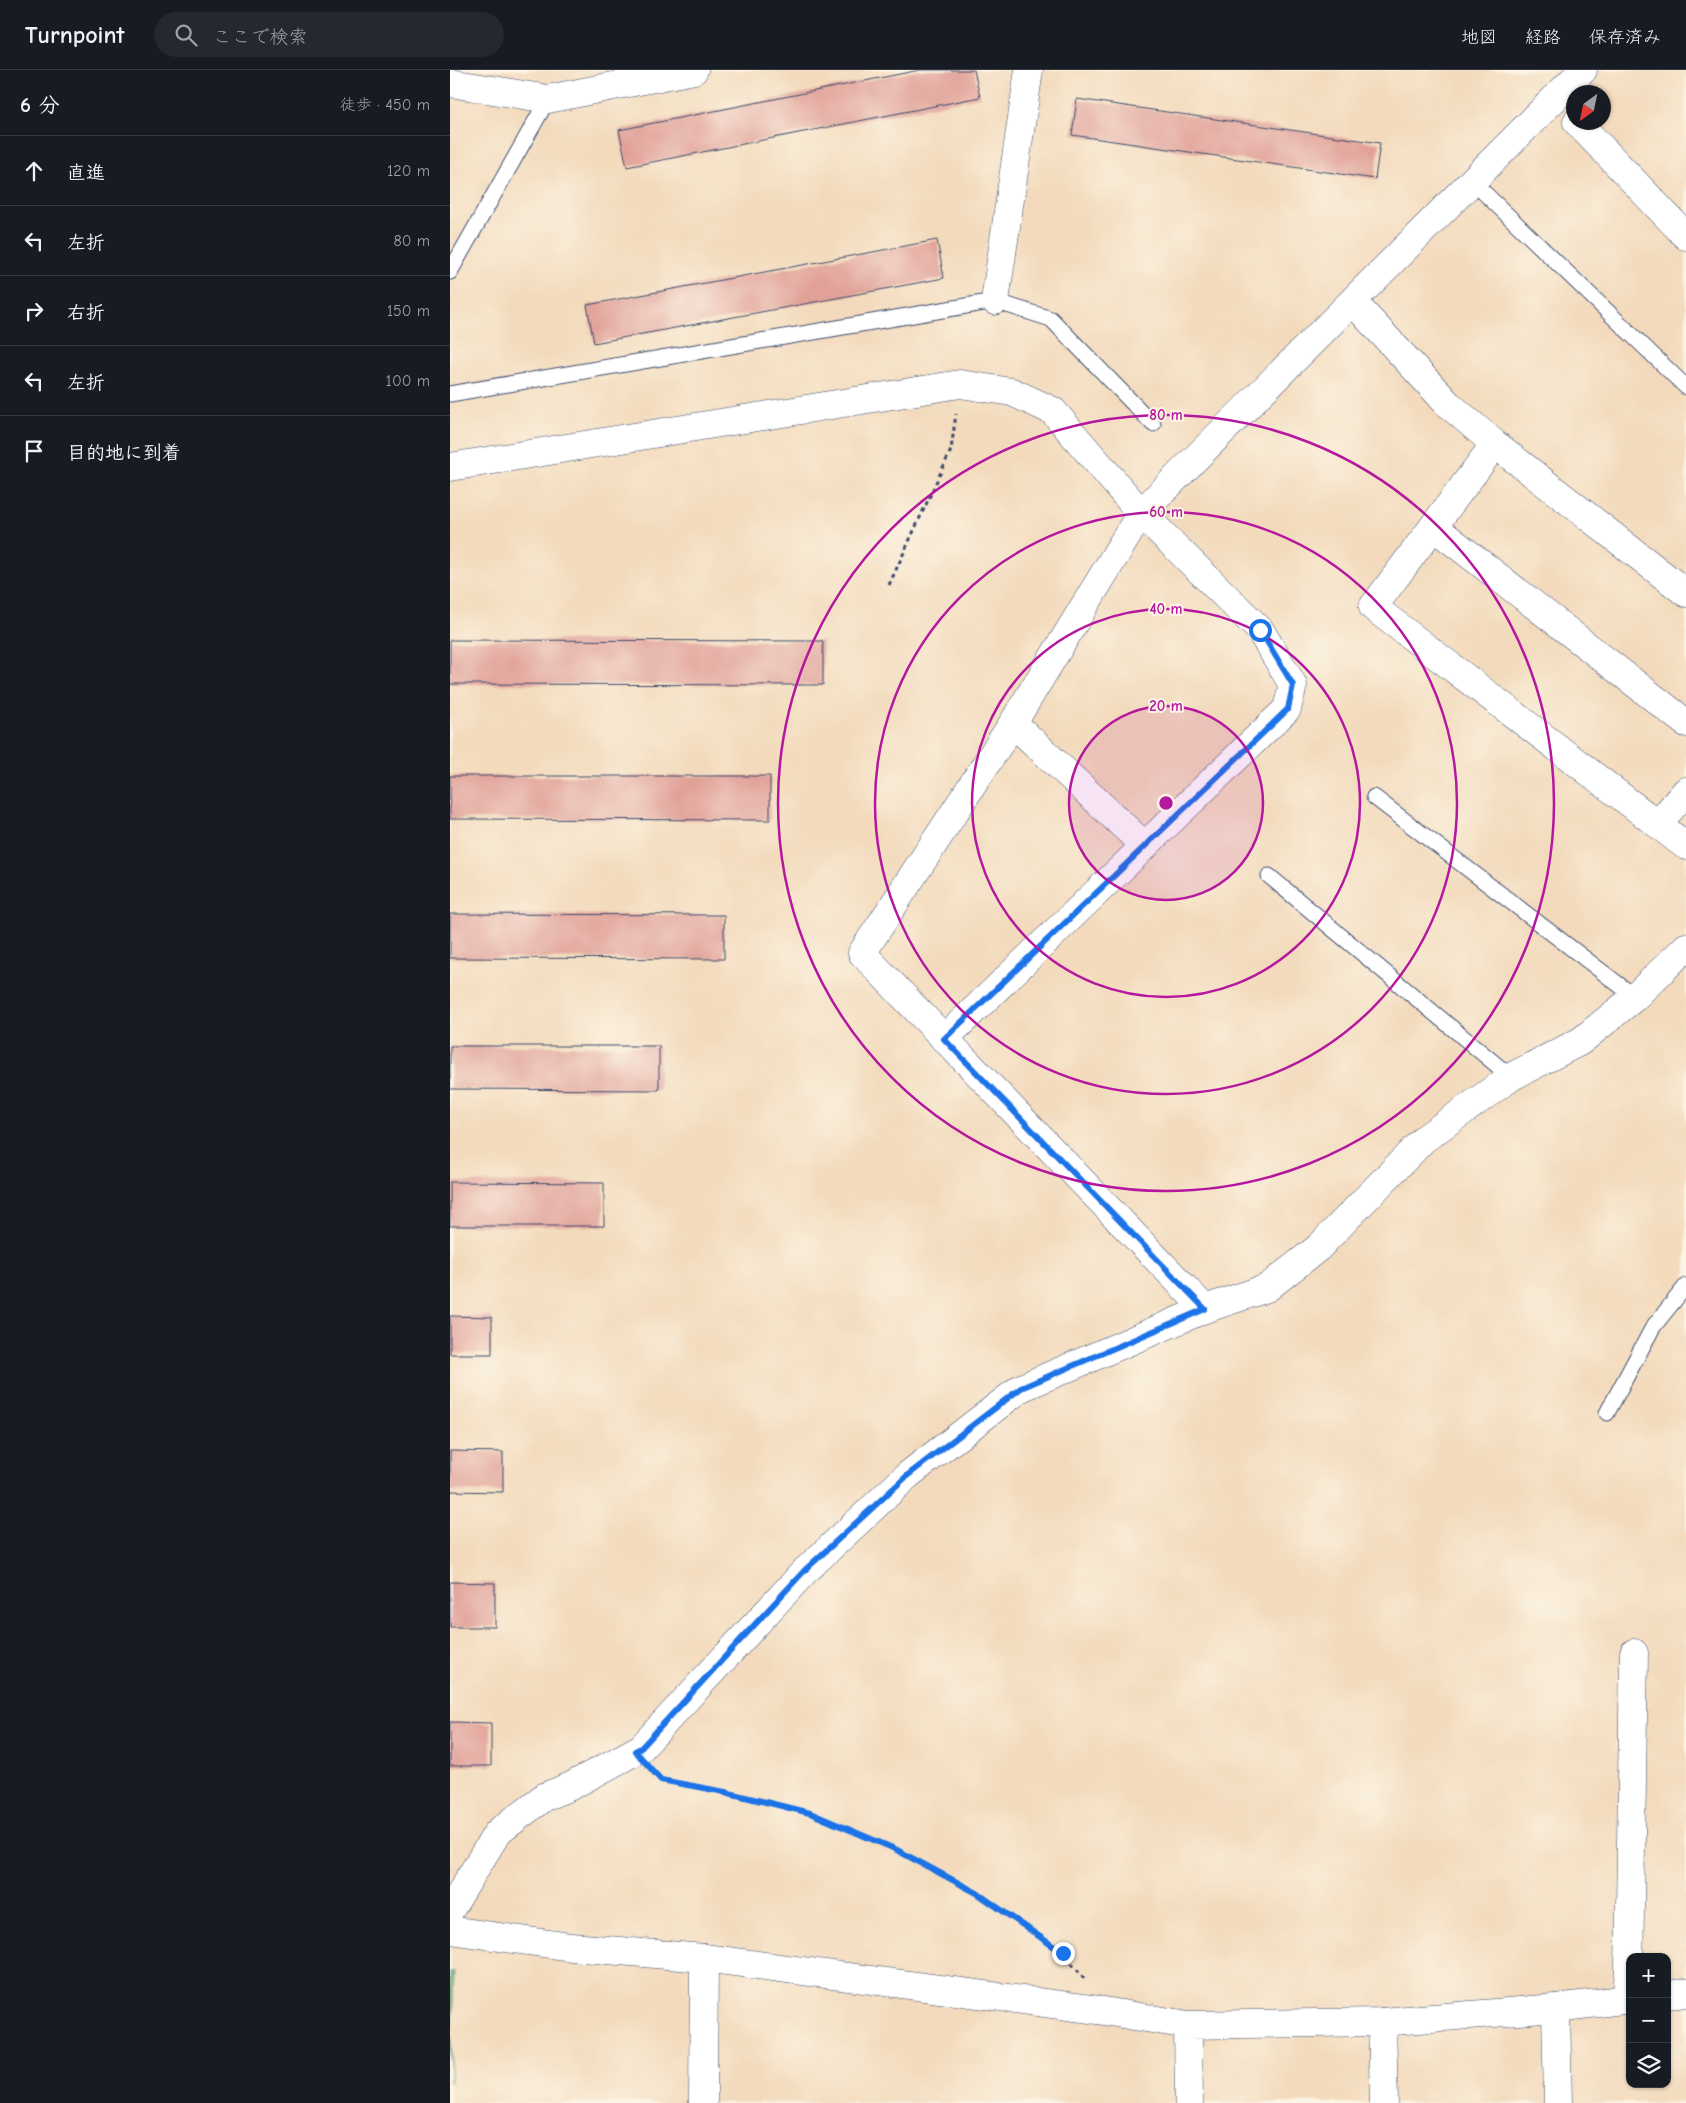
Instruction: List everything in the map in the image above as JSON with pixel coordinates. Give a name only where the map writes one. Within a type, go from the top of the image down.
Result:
[{"type":"street","points":[[450,83],[548,99],[694,70]]},
{"type":"street","points":[[995,301],[1029,70]]},
{"type":"street","points":[[1205,1309],[862,953],[1013,723],[1141,513],[1583,70]]},
{"type":"street","points":[[1554,99],[1566,111]]},
{"type":"street","points":[[1585,130],[1686,236]]},
{"type":"street","points":[[1353,302],[1448,404],[1495,444],[1686,593]]},
{"type":"street","points":[[450,468],[960,384],[1012,392],[1053,411],[1141,513],[1260,630],[1293,685],[1288,709],[944,1039]]},
{"type":"street","points":[[1495,444],[1373,607],[1686,846]]},
{"type":"street","points":[[1434,526],[1686,723]]},
{"type":"street","points":[[1013,723],[1145,846]]},
{"type":"street","points":[[1658,824],[1686,791]]},
{"type":"street","points":[[450,1910],[497,1833],[544,1797],[572,1786],[641,1748],[805,1570],[908,1475],[1021,1388],[1205,1309],[1267,1288],[1318,1248],[1424,1139],[1511,1077],[1581,1041],[1682,958]]},
{"type":"street","points":[[1628,1998],[1634,1653]]},
{"type":"street","points":[[450,1930],[571,1948],[704,1958],[1110,2012],[1188,2025],[1382,2022],[1556,2008],[1626,1999]]},
{"type":"street","points":[[703,2103],[704,1958]]},
{"type":"street","points":[[1671,1995],[1686,1993]]},
{"type":"street","points":[[1556,2008],[1558,2103]]},
{"type":"street","points":[[1382,2022],[1384,2103]]},
{"type":"street","points":[[1188,2025],[1189,2103]]},
{"type":"lane","points":[[450,272],[548,99]]},
{"type":"lane","points":[[1473,182],[1686,387]]},
{"type":"lane","points":[[450,394],[995,301],[1051,319],[1153,424]]},
{"type":"lane","points":[[1374,796],[1635,997]]},
{"type":"lane","points":[[1269,876],[1511,1077]]},
{"type":"lane","points":[[1607,1413],[1653,1327],[1686,1286]]},
{"type":"path","points":[[889,584],[952,450],[960,384]]},
{"type":"path","points":[[635,1751],[661,1780],[725,1792],[810,1813],[895,1849],[977,1893],[1063,1953],[1106,2004],[1110,2012]]},
{"type":"green space","points":[[450,1971],[454,1972],[450,2083]]},
{"type":"building","points":[[920,70],[974,70],[980,97],[627,167],[619,130]]},
{"type":"building","points":[[1077,99],[1380,143],[1375,179],[1072,135]]},
{"type":"building","points":[[937,240],[944,278],[594,343],[587,305]]},
{"type":"building","points":[[450,640],[823,641],[823,685],[450,684]]},
{"type":"building","points":[[450,776],[770,776],[770,820],[450,819]]},
{"type":"building","points":[[450,914],[724,915],[724,959],[450,958]]},
{"type":"building","points":[[450,1046],[659,1046],[659,1090],[450,1089]]},
{"type":"building","points":[[450,1182],[604,1183],[604,1226],[450,1226]]},
{"type":"building","points":[[450,1316],[492,1317],[492,1354],[450,1354]]},
{"type":"building","points":[[450,1451],[503,1452],[503,1492],[450,1491]]},
{"type":"building","points":[[450,1582],[495,1583],[495,1627],[450,1627]]},
{"type":"building","points":[[450,1722],[491,1723],[491,1766],[450,1766]]},
{"type":"route","points":[[1063,1953],[977,1893],[895,1849],[810,1813],[725,1792],[661,1780],[635,1751],[641,1748],[805,1570],[908,1475],[1021,1388],[1205,1309],[944,1039],[1288,709],[1293,685],[1260,630]]}]
